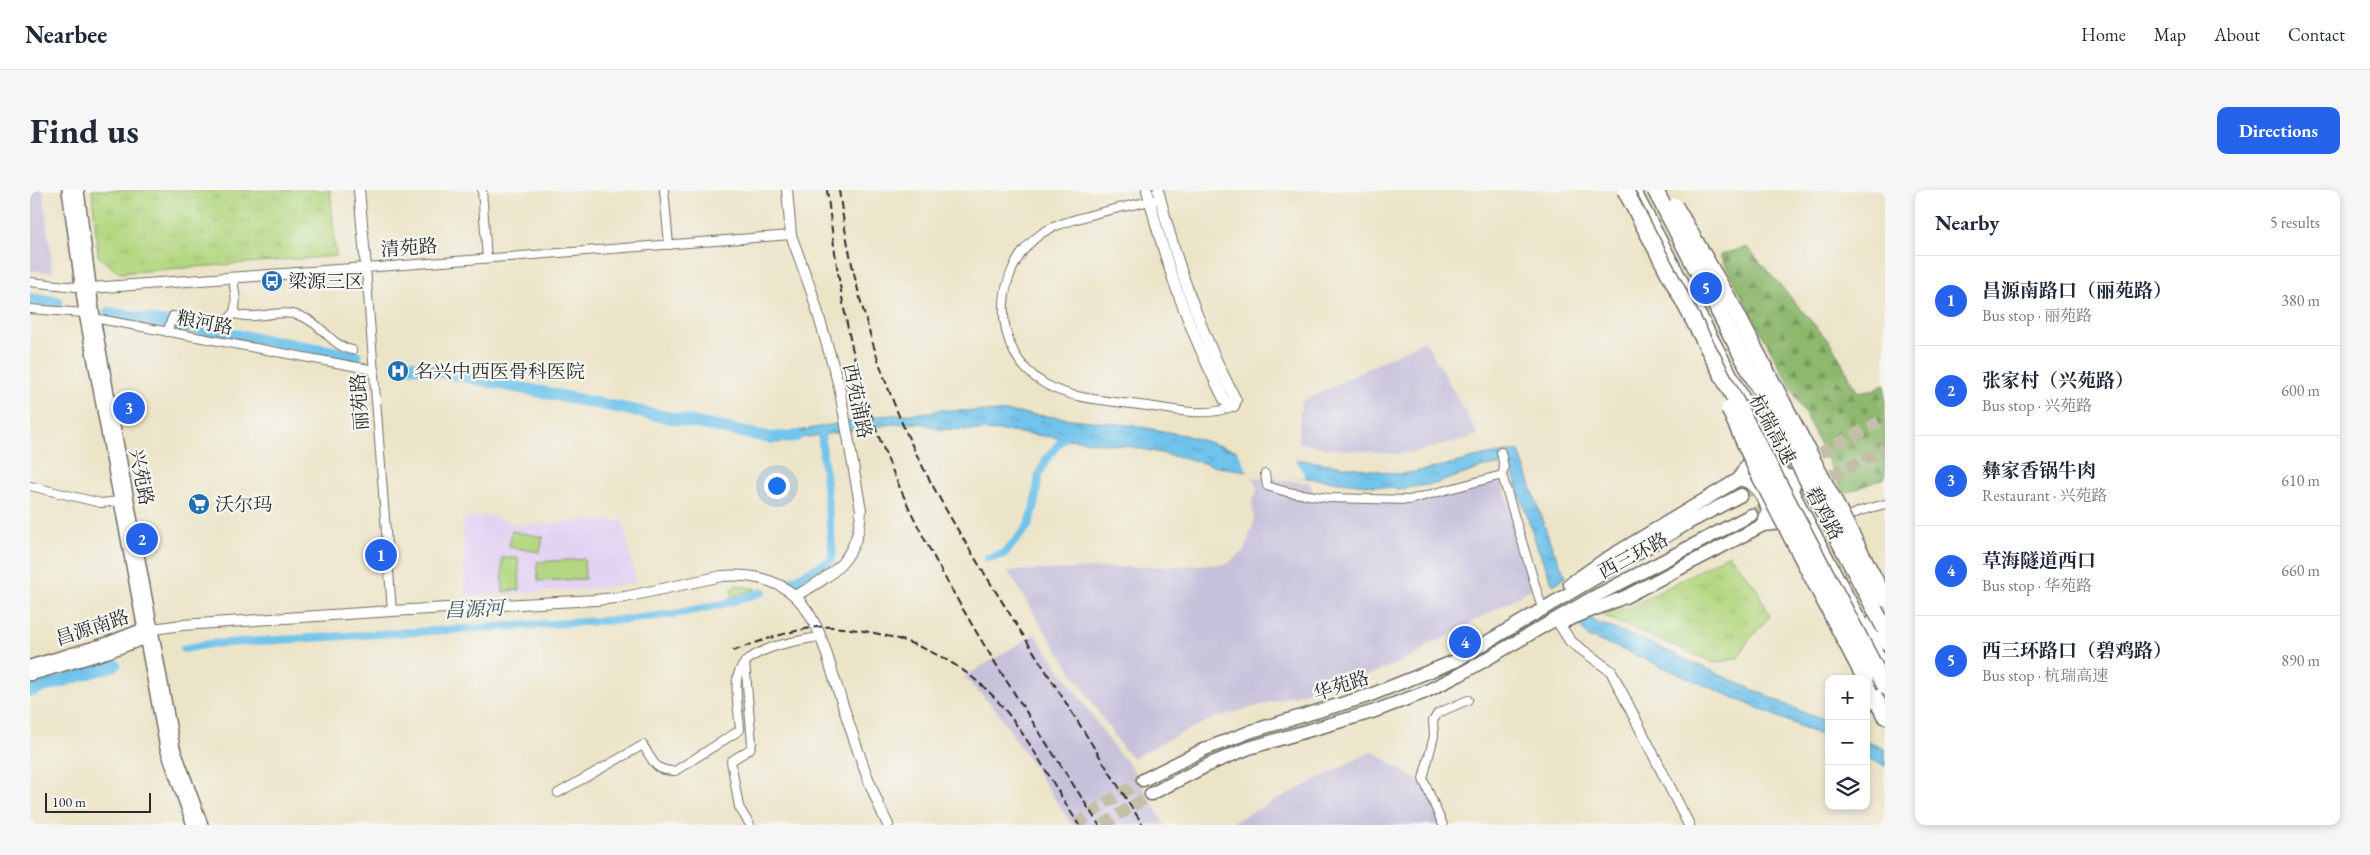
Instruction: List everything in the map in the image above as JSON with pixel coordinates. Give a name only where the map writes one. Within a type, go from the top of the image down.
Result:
[{"type":"highway","name":"杭瑞高速","points":[[1626,190],[1885,686]]},
{"type":"highway","name":"杭瑞高速","points":[[1655,190],[1885,629]]},
{"type":"highway","points":[[1666,190],[1731,304],[1885,599]]},
{"type":"highway","points":[[1670,275],[1757,471],[1863,675]]},
{"type":"highway","points":[[1870,688],[1885,716]]},
{"type":"main road","name":"兴苑路","points":[[68,190],[86,288],[119,501],[147,632],[194,825]]},
{"type":"main road","name":"兴苑路","points":[[78,190],[86,288]]},
{"type":"main road","name":"碧鸡路","points":[[1634,190],[1885,668]]},
{"type":"main road","name":"碧鸡路","points":[[1648,190],[1885,643]]},
{"type":"main road","name":"兴苑路","points":[[90,316],[147,632]]},
{"type":"main road","points":[[1739,479],[1750,462],[1760,430]]},
{"type":"main road","points":[[1542,608],[1561,590],[1603,561],[1739,479],[1754,476],[1798,477],[1792,490],[1775,515],[1763,525],[1625,597],[1557,621]]},
{"type":"main road","points":[[1739,479],[1754,484],[1758,490],[1768,510],[1763,525]]},
{"type":"main road","name":"西三环路","points":[[1542,608],[1741,495]]},
{"type":"main road","name":"西三环路","points":[[1557,621],[1751,515]]},
{"type":"main road","points":[[1763,525],[1795,522],[1810,526]]},
{"type":"main road","name":"华苑路","points":[[1143,780],[1205,749],[1252,731],[1314,714],[1418,678],[1492,641],[1542,608]]},
{"type":"main road","name":"华苑路","points":[[1151,794],[1210,764],[1249,748],[1372,712],[1423,693],[1459,675],[1534,631],[1557,621]]},
{"type":"main road","name":"昌源南路","points":[[30,666],[147,632]]},
{"type":"main road","name":"昌源南路","points":[[30,675],[108,652],[147,632]]},
{"type":"street","name":"丽苑路","points":[[359,190],[392,611]]},
{"type":"street","points":[[482,190],[487,259]]},
{"type":"street","points":[[664,190],[669,245]]},
{"type":"street","name":"西苑浦路","points":[[787,190],[791,235],[812,293],[846,415],[861,510],[856,544],[846,559],[836,571],[795,596]]},
{"type":"street","points":[[1147,190],[1156,197],[1169,270],[1194,337],[1224,401],[1234,406]]},
{"type":"street","points":[[1156,197],[1061,224],[1043,232],[1029,244],[1018,258],[1004,288],[1002,302],[1008,339],[1016,355],[1034,376],[1062,392],[1196,413],[1221,412],[1234,406]]},
{"type":"street","name":"清苑路","points":[[30,282],[86,288],[791,235]]},
{"type":"street","points":[[168,332],[173,316],[192,320],[228,320],[234,314],[233,278]]},
{"type":"street","name":"粮河路","points":[[30,309],[90,316],[374,370]]},
{"type":"street","points":[[234,314],[248,318],[282,313],[301,316],[326,332],[341,348],[352,350]]},
{"type":"street","points":[[186,335],[192,320]]},
{"type":"street","points":[[1501,452],[1503,472],[1542,608]]},
{"type":"street","points":[[1265,474],[1267,486],[1287,492],[1330,498],[1409,500],[1503,472]]},
{"type":"street","points":[[30,486],[102,503],[119,501]]},
{"type":"street","points":[[1825,528],[1860,511],[1885,504]]},
{"type":"street","points":[[147,632],[182,625],[596,600],[736,575],[762,579],[795,596],[819,632],[867,778],[888,825]]},
{"type":"street","points":[[1557,621],[1570,641],[1611,671],[1689,825]]},
{"type":"street","points":[[558,793],[643,745],[658,768],[665,771],[675,770],[740,730],[736,678],[745,661],[766,650],[819,632]]},
{"type":"street","points":[[745,661],[752,743],[750,749],[731,761],[739,807],[750,825]]},
{"type":"street","points":[[1443,825],[1423,779],[1434,736],[1433,721],[1438,714],[1468,700]]},
{"type":"shaded area","points":[[30,190],[43,190],[53,273],[30,270]]},
{"type":"shaded area","points":[[1425,340],[1478,435],[1421,451],[1397,454],[1325,448],[1298,442],[1301,402]]},
{"type":"shaded area","points":[[1253,477],[1308,483],[1317,497],[1406,500],[1496,478],[1504,488],[1533,588],[1441,640],[1428,643],[1423,651],[1375,673],[1212,719],[1133,758],[1122,747],[1042,627],[1008,571],[1227,564],[1244,551],[1254,521],[1252,502],[1257,490]]},
{"type":"shaded area","points":[[490,516],[522,525],[601,520],[623,521],[636,582],[595,589],[465,596],[463,518]]},
{"type":"shaded area","points":[[1035,634],[1116,750],[1130,765],[1165,825],[1072,825],[997,711],[964,677]]},
{"type":"shaded area","points":[[1373,751],[1438,794],[1448,825],[1227,825]]},
{"type":"green space","points":[[92,190],[330,190],[336,256],[119,273],[98,256]]},
{"type":"green space","points":[[1747,247],[1832,345],[1858,392],[1877,389],[1885,384],[1885,478],[1844,494],[1806,416],[1720,255]]},
{"type":"green space","points":[[512,531],[543,537],[540,552],[509,547]]},
{"type":"green space","points":[[1729,554],[1755,586],[1770,616],[1749,640],[1738,658],[1715,663],[1608,618],[1601,613],[1631,607]]},
{"type":"green space","points":[[502,558],[518,558],[520,590],[503,591]]},
{"type":"green space","points":[[584,559],[585,579],[538,581],[537,562]]},
{"type":"green space","points":[[736,585],[756,589],[732,597],[731,589]]},
{"type":"water","points":[[940,410],[1009,412],[1136,426],[1184,435],[1238,451],[1399,474],[1504,452],[1519,451],[1550,542],[1566,577],[1553,585],[1537,546],[1510,465],[1487,466],[1435,484],[1399,489],[1225,468],[1134,447],[1003,431],[939,429],[921,423],[892,424],[782,441],[780,434],[879,416],[917,414]]},
{"type":"water","points":[[1590,618],[1595,622],[1638,638],[1825,720],[1825,737],[1626,651],[1589,637],[1578,625]]},
{"type":"water","points":[[1870,742],[1885,750],[1885,766],[1870,759]]},
{"type":"pier","points":[[1236,448],[1295,458],[1306,478],[1248,472]]},
{"type":"waterway","points":[[30,299],[57,302]]},
{"type":"waterway","points":[[109,313],[356,356]]},
{"type":"waterway","points":[[406,365],[772,438],[796,436]]},
{"type":"waterway","points":[[988,558],[1004,554],[1028,526],[1034,509],[1039,474],[1047,458],[1068,433]]},
{"type":"waterway","name":"昌源河","points":[[791,581],[831,560],[833,556],[821,434]]},
{"type":"waterway","points":[[791,581],[805,584]]},
{"type":"waterway","name":"昌源河","points":[[184,649],[209,644],[633,619],[674,614],[723,604],[763,592]]},
{"type":"waterway","name":"昌源河","points":[[30,691],[115,665]]},
{"type":"tunnel","points":[[1741,495],[1885,419]]},
{"type":"tunnel","points":[[1751,515],[1885,449]]},
{"type":"tunnel","points":[[1077,825],[1099,807],[1143,780]]},
{"type":"tunnel","points":[[1103,825],[1151,794]]},
{"type":"railway","points":[[827,190],[838,274],[854,357],[870,412],[891,467],[915,521],[972,625],[1099,825]]},
{"type":"railway","points":[[839,190],[849,251],[864,312],[882,372],[917,456],[973,555],[1143,825]]},
{"type":"railway","points":[[733,651],[785,634],[817,627],[827,627],[853,629],[877,634],[932,652],[949,661],[981,684],[1007,712],[1029,743],[1079,825]]},
{"type":"place","name":"梁源三区","points":[[272,281]]},
{"type":"place","name":"西三环路口（碧鸡路）","points":[[1706,288]]},
{"type":"place","name":"名兴中西医骨科医院","points":[[398,371]]},
{"type":"place","name":"彝家香锅牛肉","points":[[129,408]]},
{"type":"place","name":"沃尔玛","points":[[199,504]]},
{"type":"place","name":"张家村（兴苑路）","points":[[142,539]]},
{"type":"place","name":"昌源南路口（丽苑路）","points":[[381,555]]},
{"type":"place","name":"草海隧道西口","points":[[1465,642]]}]
